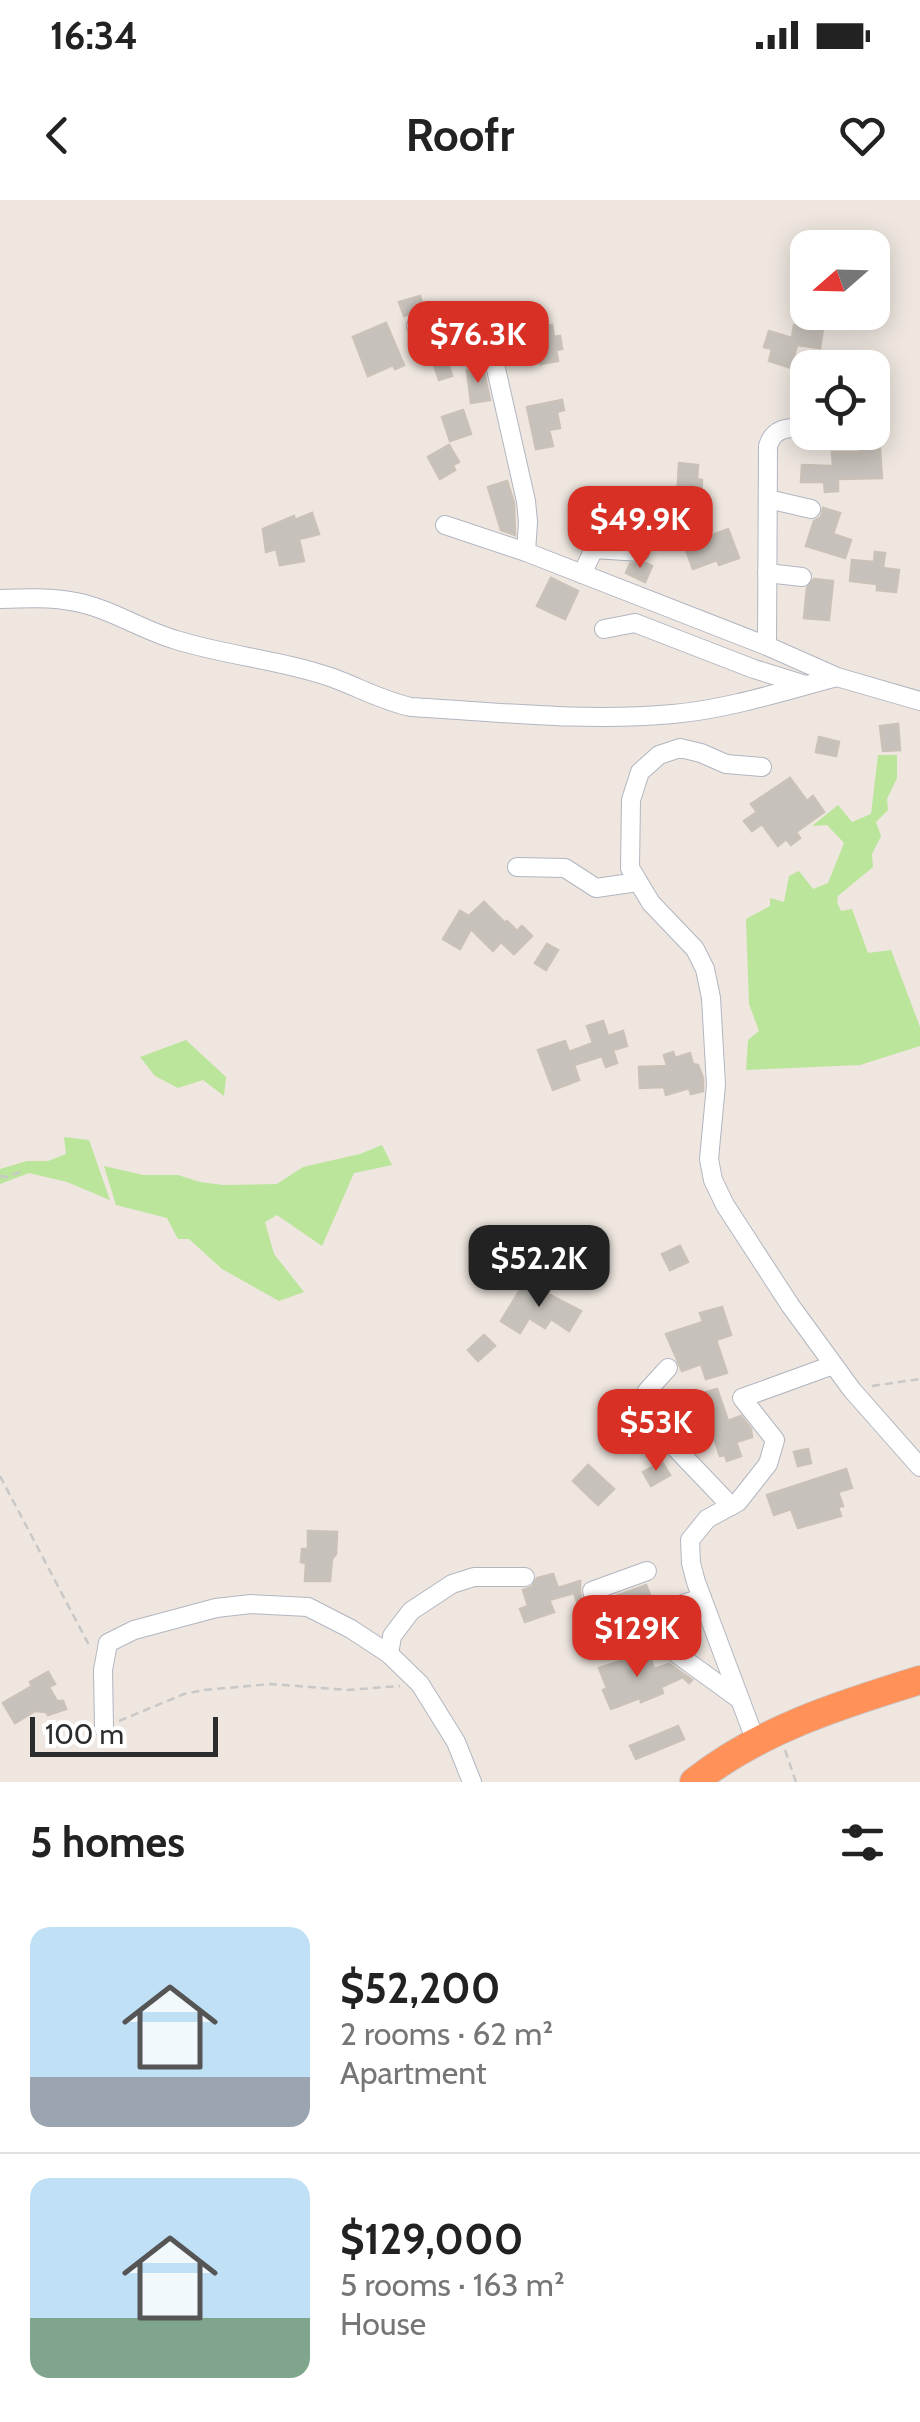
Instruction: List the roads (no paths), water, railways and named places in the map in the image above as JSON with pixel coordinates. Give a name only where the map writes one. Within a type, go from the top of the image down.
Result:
[{"type":"highway","points":[[694,1782],[777,1732],[920,1680]]},
{"type":"highway","points":[[721,1782],[757,1756],[782,1744],[920,1696]]},
{"type":"street","points":[[416,326],[432,344],[491,347],[526,501],[526,552]]},
{"type":"street","points":[[767,646],[770,439],[779,430],[790,429]]},
{"type":"street","points":[[768,499],[811,508]]},
{"type":"street","points":[[444,525],[526,552],[838,677],[920,701]]},
{"type":"street","points":[[582,574],[594,549],[640,552]]},
{"type":"street","points":[[768,573],[802,576]]},
{"type":"street","points":[[0,599],[76,602],[174,640],[298,668],[387,702],[412,707],[624,717],[676,714],[736,704],[838,677]]},
{"type":"street","points":[[604,630],[634,623],[806,685]]},
{"type":"street","points":[[762,767],[726,764],[680,748],[659,755],[640,772],[631,800],[630,868],[650,903],[695,949],[705,969],[712,998],[716,1085],[709,1159],[713,1180],[725,1205],[779,1289],[852,1390],[920,1466]]},
{"type":"street","points":[[516,867],[565,868],[596,888],[638,882]]},
{"type":"street","points":[[754,1744],[702,1598],[691,1562],[690,1540],[707,1519],[738,1502],[768,1464],[775,1440],[742,1398],[833,1364]]},
{"type":"street","points":[[668,1368],[648,1391],[641,1412],[731,1506]]},
{"type":"street","points":[[647,1571],[592,1591],[600,1615],[635,1637],[666,1634]]},
{"type":"street","points":[[389,1654],[392,1636],[412,1611],[452,1584],[474,1577],[525,1577]]},
{"type":"street","points":[[702,1598],[676,1606],[666,1634],[677,1654],[740,1699]]},
{"type":"street","points":[[104,1728],[102,1670],[108,1644],[134,1630],[216,1608],[252,1604],[308,1607],[351,1628],[389,1654],[420,1684],[456,1742],[472,1782]]}]
